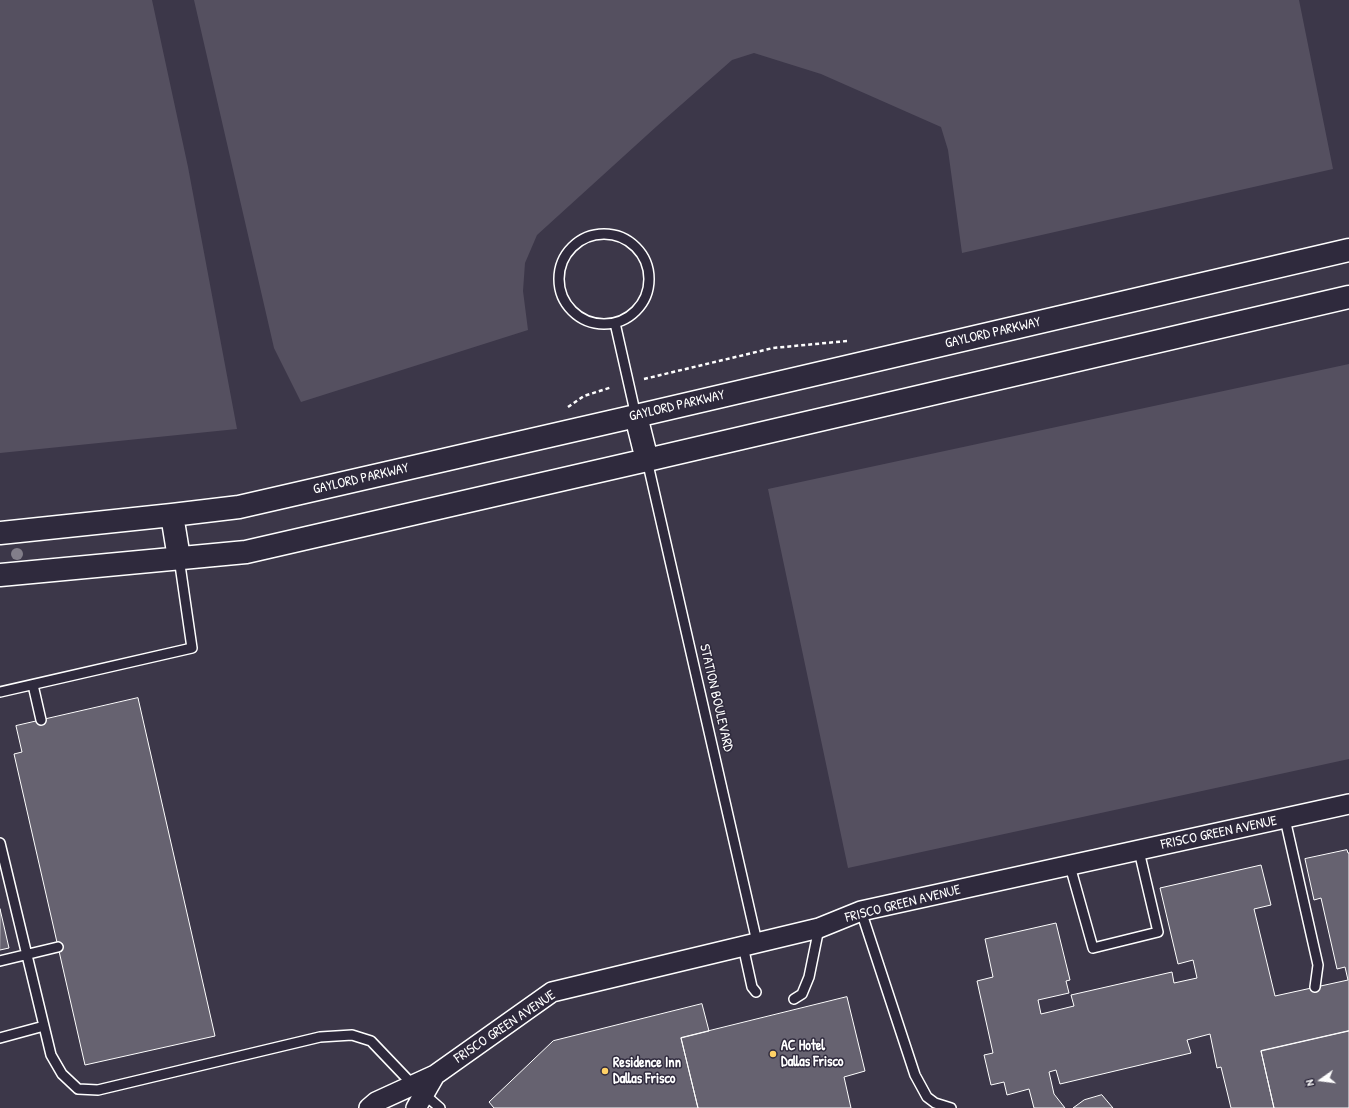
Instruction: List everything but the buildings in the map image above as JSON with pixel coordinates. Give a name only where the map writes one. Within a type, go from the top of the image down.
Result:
[{"type":"street","name":"GAYLORD PARKWAY","points":[[0,533],[239,507],[1349,250]]},
{"type":"street","points":[[0,575],[246,552],[1349,297]]},
{"type":"street","points":[[636,416],[647,460]]},
{"type":"street","points":[[172,515],[179,558]]},
{"type":"street","name":"FRISCO GREEN AVENUE","points":[[418,1095],[435,1075],[552,992],[819,928],[861,911],[1349,804]]},
{"type":"street","points":[[370,1108],[376,1102],[418,1095]]},
{"type":"lane","points":[[604,234],[618,236],[632,243],[642,255],[648,269],[649,285],[645,299],[635,312],[623,321],[615,323],[608,325],[592,324],[578,317],[568,307],[561,294],[558,280],[561,266],[567,253],[577,243],[589,236],[604,234]]},
{"type":"lane","points":[[615,323],[636,416]]},
{"type":"lane","name":"STATION BOULEVARD","points":[[647,460],[750,944],[752,988],[756,992]]},
{"type":"lane","points":[[0,692],[192,648],[179,558]]},
{"type":"lane","points":[[33,684],[42,720]]},
{"type":"lane","points":[[1285,819],[1318,965],[1315,987]]},
{"type":"lane","points":[[0,843],[51,1055],[62,1074],[78,1089],[98,1090],[320,1037],[352,1035],[371,1041],[418,1095],[440,1108]]},
{"type":"lane","points":[[1070,866],[1093,948],[1158,932],[1139,851]]},
{"type":"lane","points":[[861,911],[914,1074],[927,1097],[935,1103],[950,1108]]},
{"type":"lane","points":[[794,999],[802,994],[809,977],[819,928]]},
{"type":"lane","points":[[0,961],[58,947]]},
{"type":"lane","points":[[0,1038],[44,1026]]},
{"type":"path","points":[[563,410],[584,396],[602,391]]},
{"type":"shaded area","points":[[0,0],[152,0],[188,167],[237,429],[0,453]]},
{"type":"shaded area","points":[[194,0],[1299,0],[1333,169],[962,253],[948,150],[941,127],[821,74],[754,53],[732,60],[537,235],[525,263],[523,291],[528,330],[301,402],[274,348]]},
{"type":"shaded area","points":[[1349,364],[1349,759],[848,868],[768,489]]},
{"type":"place","name":"AC Hotel Dallas Frisco","points":[[773,1054]]},
{"type":"place","name":"Residence Inn Dallas Frisco","points":[[605,1071]]}]
